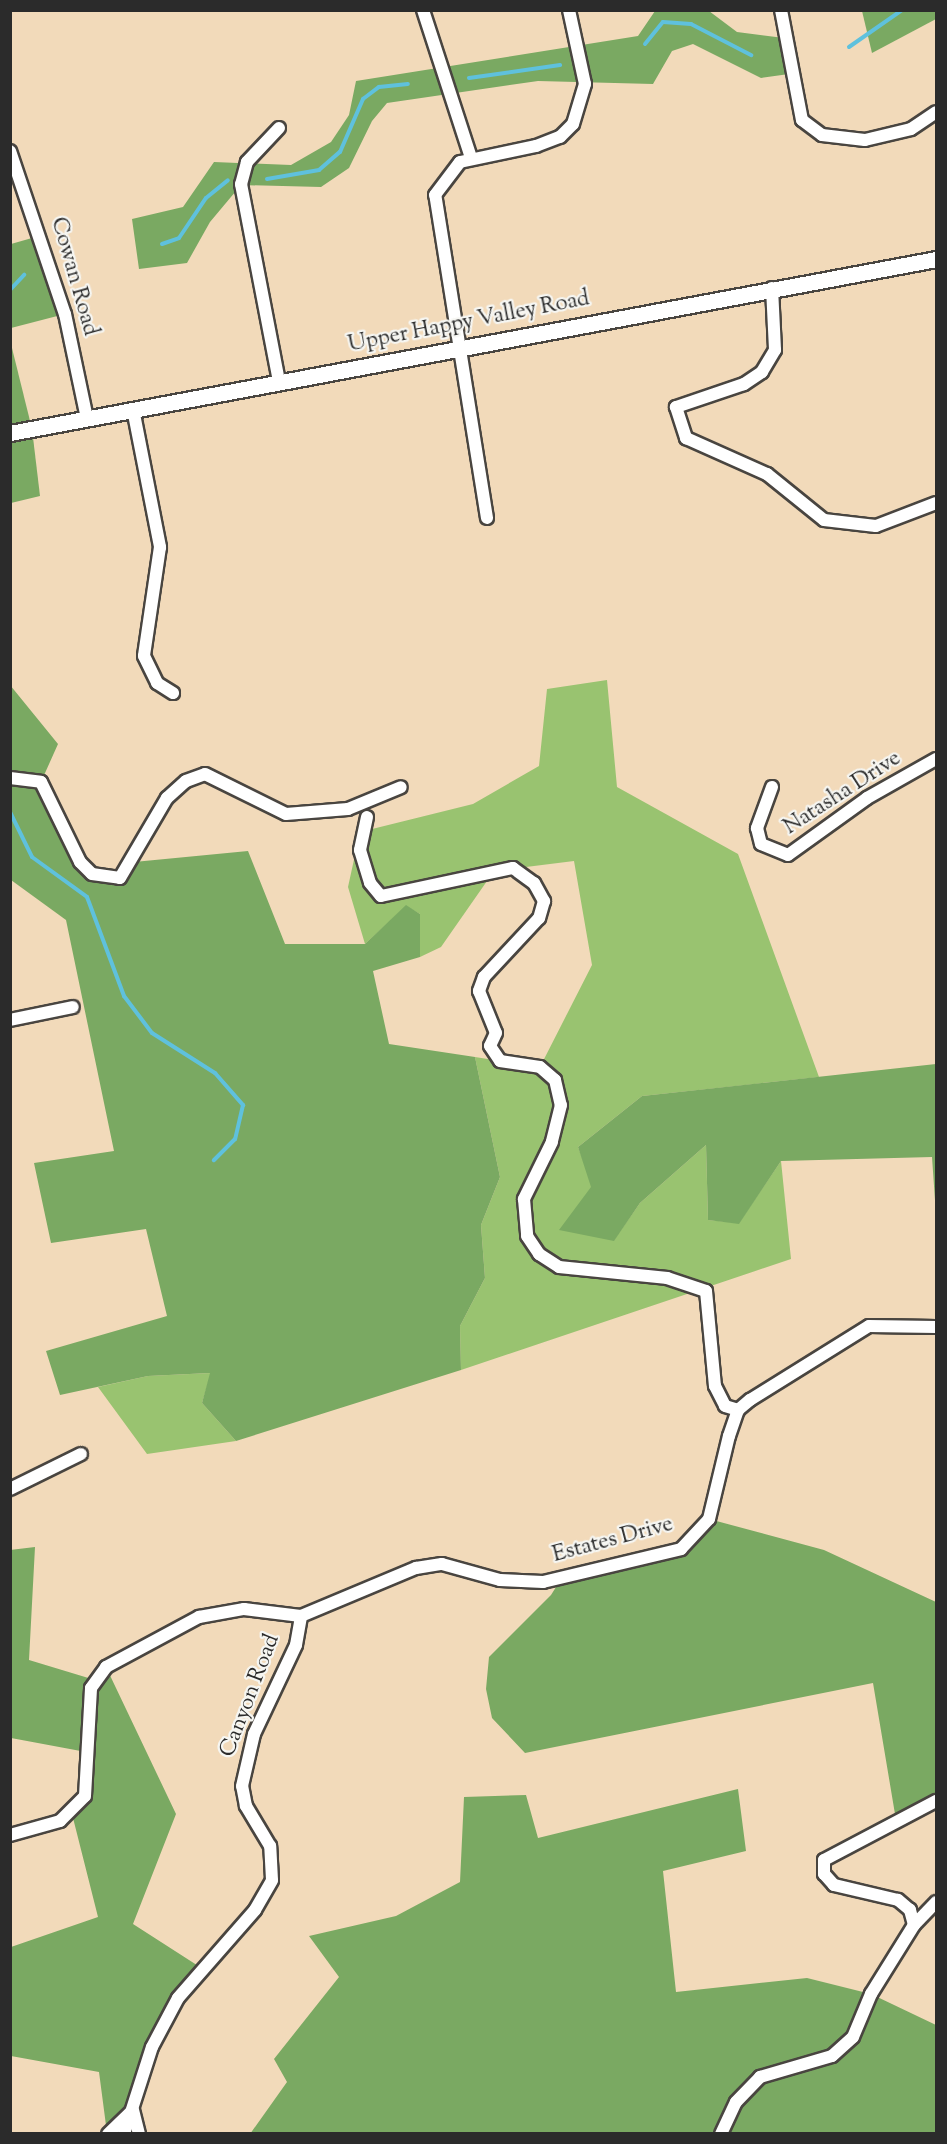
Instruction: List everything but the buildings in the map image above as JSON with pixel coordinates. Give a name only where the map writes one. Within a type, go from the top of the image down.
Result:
[{"type":"street","points":[[423,10],[471,158]]},
{"type":"street","points":[[487,518],[457,348],[435,195],[445,175],[471,158],[536,146],[560,137],[573,124],[585,84],[569,10]]},
{"type":"street","points":[[781,10],[802,120],[822,135],[865,140],[911,129],[936,112]]},
{"type":"street","points":[[279,128],[247,162],[241,184],[279,382]]},
{"type":"street","name":"Cowan Road","points":[[10,151],[65,314],[87,418]]},
{"type":"street","name":"Upper Happy Valley Road","points":[[10,433],[936,259]]},
{"type":"street","points":[[772,288],[775,350],[762,372],[744,384],[676,407],[686,438],[767,474],[824,520],[876,526],[936,503]]},
{"type":"street","points":[[134,409],[160,547],[144,656],[157,683],[173,693]]},
{"type":"street","name":"Natasha Drive","points":[[772,787],[757,828],[762,844],[788,855],[867,798],[936,759]]},
{"type":"street","points":[[10,778],[41,782],[80,862],[92,874],[120,878],[167,798],[186,781],[205,774],[286,814],[348,809],[400,787]]},
{"type":"street","points":[[366,817],[360,850],[370,883],[381,896],[513,868],[534,883],[544,902],[539,918],[484,977],[479,991],[496,1034],[490,1046],[500,1061],[540,1067],[555,1080],[561,1105],[552,1142],[524,1199],[527,1236],[539,1254],[559,1267],[667,1278],[706,1291],[715,1386],[725,1406],[738,1410],[869,1326],[936,1327]]},
{"type":"street","points":[[10,1020],[73,1007]]},
{"type":"street","name":"Estates Drive","points":[[301,1616],[425,1567],[453,1565],[500,1580],[543,1582],[681,1549],[709,1519],[738,1410]]},
{"type":"street","points":[[10,1490],[81,1454]]},
{"type":"street","name":"Canyon Road","points":[[10,1835],[72,1814],[85,1796],[91,1688],[106,1667],[199,1617],[244,1609],[301,1616],[296,1646],[254,1734],[242,1786],[246,1806],[270,1846],[272,1880],[255,1910],[178,1998],[152,2047],[124,2133]]},
{"type":"street","points":[[914,1925],[910,1910],[898,1900],[834,1885],[824,1874],[824,1860],[936,1801]]},
{"type":"street","points":[[721,2133],[736,2102],[760,2077],[832,2056],[853,2037],[871,1994],[914,1925],[936,1902]]},
{"type":"street","points":[[108,2133],[132,2111],[139,2133]]},
{"type":"green space","points":[[655,11],[709,11],[737,32],[784,38],[789,74],[761,78],[693,44],[672,51],[653,84],[538,81],[387,103],[372,121],[349,168],[321,187],[241,185],[210,222],[187,263],[139,269],[132,219],[183,207],[214,162],[291,165],[331,142],[349,115],[356,81],[638,36]]},
{"type":"green space","points":[[862,11],[936,11],[936,19],[872,53]]},
{"type":"green space","points":[[39,236],[65,314],[11,328],[11,244]]},
{"type":"green space","points":[[10,340],[32,429],[40,496],[11,503]]},
{"type":"green space","points":[[607,680],[617,787],[738,854],[819,1077],[642,1096],[578,1147],[614,1240],[640,1203],[706,1145],[708,1220],[739,1223],[781,1161],[791,1259],[461,1370],[460,1326],[485,1278],[481,1225],[500,1177],[475,1057],[540,1067],[592,965],[574,861],[494,871],[441,947],[420,957],[420,914],[406,906],[365,944],[348,887],[360,832],[473,804],[539,766],[547,689]]},
{"type":"green space","points":[[10,685],[58,744],[41,782],[80,862],[111,877],[134,862],[248,851],[285,944],[365,944],[406,905],[420,914],[420,957],[373,971],[389,1044],[475,1057],[500,1177],[481,1225],[485,1278],[460,1326],[461,1370],[236,1441],[202,1403],[210,1373],[148,1376],[60,1395],[46,1351],[167,1316],[146,1229],[51,1243],[34,1163],[114,1151],[66,920],[11,880]]},
{"type":"green space","points":[[936,1064],[936,1215],[932,1157],[781,1161],[739,1224],[708,1220],[706,1145],[640,1203],[614,1241],[559,1230],[591,1187],[578,1147],[642,1096]]},
{"type":"green space","points":[[211,1373],[202,1403],[236,1441],[147,1454],[98,1387],[148,1376]]},
{"type":"green space","points":[[709,1519],[824,1550],[936,1602],[936,1801],[896,1820],[873,1683],[525,1753],[492,1718],[486,1689],[489,1657],[551,1595],[563,1576],[681,1549]]},
{"type":"green space","points":[[35,1547],[29,1660],[95,1680],[106,1667],[176,1814],[133,1924],[203,1969],[178,1998],[131,2112],[107,2133],[99,2072],[11,2056],[11,1947],[98,1917],[72,1814],[85,1796],[86,1752],[11,1738],[10,1550]]},
{"type":"green space","points":[[738,1789],[746,1851],[663,1871],[676,1992],[807,1978],[871,1994],[936,2025],[936,2133],[250,2134],[287,2082],[274,2059],[339,1977],[309,1936],[396,1916],[460,1882],[464,1797],[526,1795],[538,1838]]},
{"type":"waterway","points":[[849,47],[902,10]]},
{"type":"waterway","points":[[645,44],[663,22],[691,24],[751,55]]},
{"type":"waterway","points":[[469,78],[560,65]]},
{"type":"waterway","points":[[267,179],[319,170],[340,152],[363,99],[379,87],[408,84]]},
{"type":"waterway","points":[[162,244],[179,238],[206,198],[228,180]]},
{"type":"waterway","points":[[10,290],[24,275]]},
{"type":"waterway","points":[[10,812],[32,857],[87,897],[124,996],[152,1033],[215,1073],[243,1105],[235,1139],[214,1160]]}]
